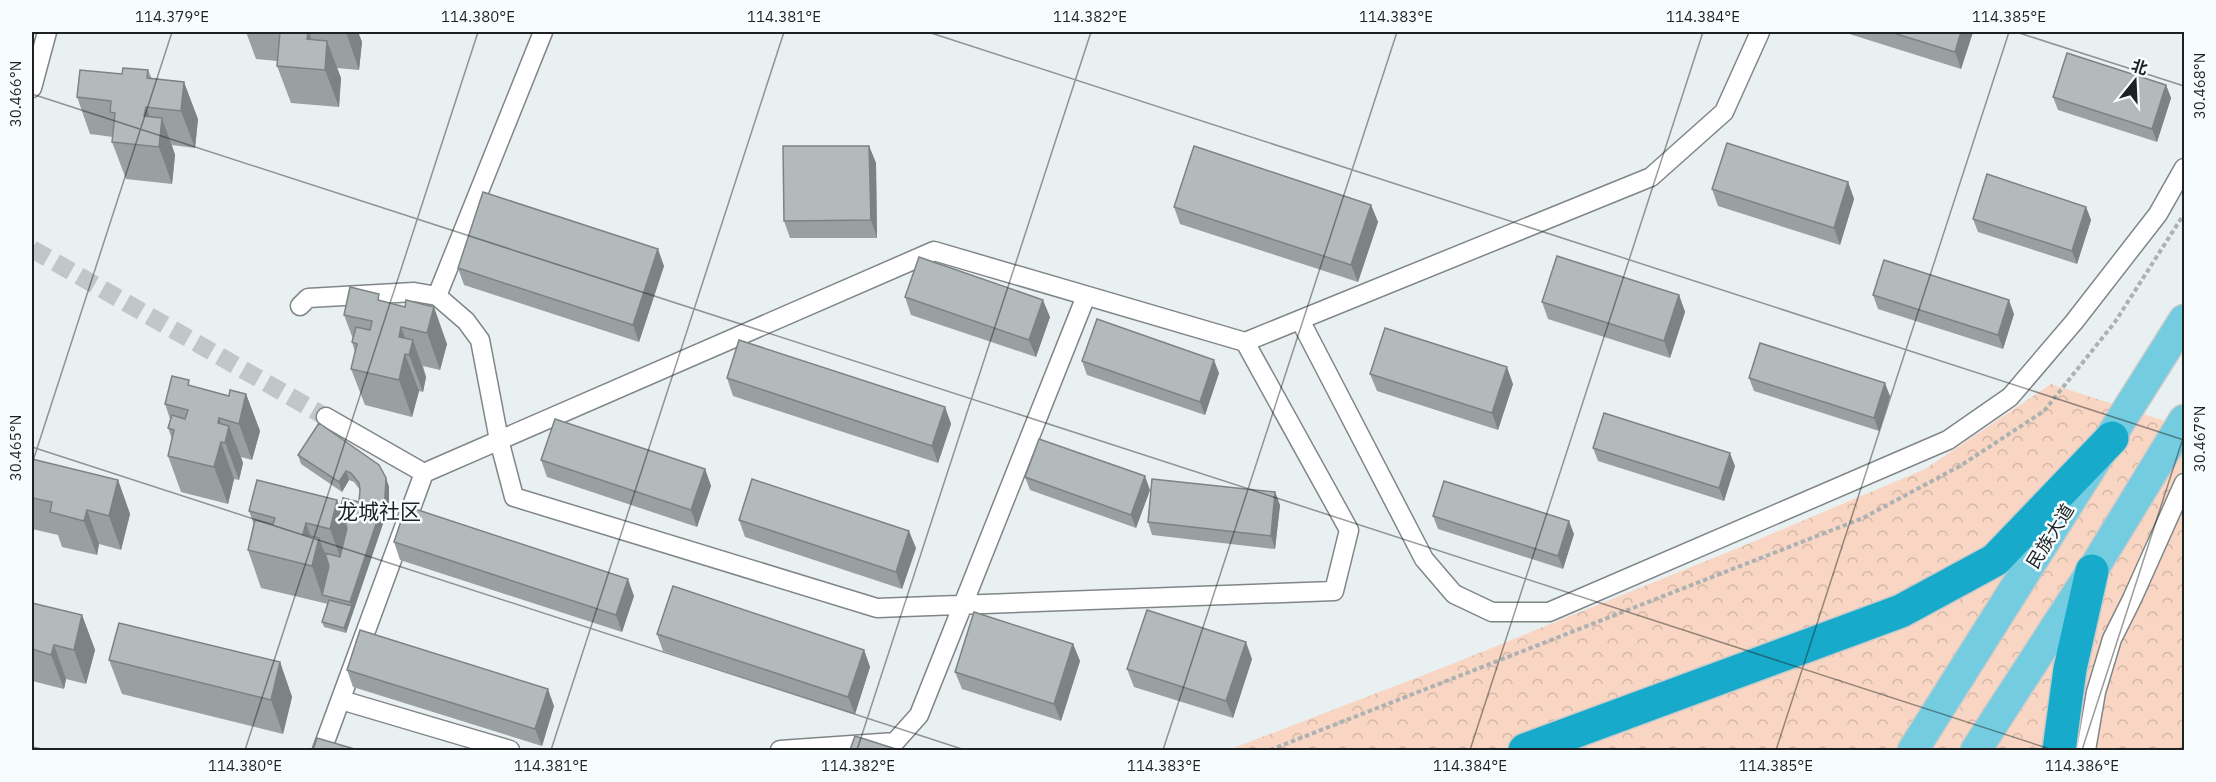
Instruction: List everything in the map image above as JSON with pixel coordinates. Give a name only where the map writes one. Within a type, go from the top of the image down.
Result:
[{"type":"highway","points":[[1526,750],[1901,611],[1995,560],[2112,438]]},
{"type":"highway","points":[[2059,750],[2070,669],[2092,571]]},
{"type":"main road","name":"民族大道","points":[[1913,750],[2112,438],[2184,320]]},
{"type":"main road","points":[[1976,750],[2092,571],[2184,420]]},
{"type":"street","points":[[32,88],[47,32]]},
{"type":"street","points":[[437,296],[543,32]]},
{"type":"street","points":[[322,750],[424,473],[934,251],[1245,342],[1651,177],[1724,112],[1760,32]]},
{"type":"street","points":[[1300,320],[1424,559],[1454,594],[1492,612],[1549,612],[1948,440],[2010,397],[2074,322],[2158,214],[2184,168]]},
{"type":"street","points":[[300,306],[308,298],[414,292],[437,296],[466,321],[480,340],[514,497],[877,608],[1334,591],[1348,530],[1245,342]]},
{"type":"street","points":[[780,750],[896,742],[919,715],[1086,296]]},
{"type":"street","points":[[326,417],[424,473]]},
{"type":"street","points":[[2086,750],[2096,692],[2112,639],[2184,483]]},
{"type":"street","points":[[341,700],[510,750]]},
{"type":"green space","points":[[2051,384],[2184,427],[2184,750],[1228,750],[1442,668],[1743,546],[1925,469]]},
{"type":"building","points":[[280,32],[308,32],[307,39],[327,41],[325,70],[277,66]]},
{"type":"building","points":[[1890,32],[1961,32],[1955,52]]},
{"type":"building","points":[[2067,53],[2166,85],[2152,129],[2053,97]]},
{"type":"building","points":[[123,68],[148,70],[147,78],[184,82],[181,111],[146,107],[144,116],[162,118],[159,147],[112,142],[115,113],[110,112],[111,101],[77,97],[80,70],[122,74]]},
{"type":"building","points":[[1727,143],[1848,182],[1834,228],[1712,189]]},
{"type":"building","points":[[783,146],[869,146],[871,220],[784,221]]},
{"type":"building","points":[[1194,146],[1371,205],[1351,265],[1174,207]]},
{"type":"building","points":[[1987,174],[2086,207],[2072,251],[1973,219]]},
{"type":"building","points":[[483,192],[658,249],[633,325],[458,268]]},
{"type":"building","points":[[1557,256],[1679,295],[1664,341],[1542,302]]},
{"type":"building","points":[[919,257],[1043,300],[1029,340],[905,297]]},
{"type":"building","points":[[1884,260],[2009,300],[1998,335],[1873,295]]},
{"type":"building","points":[[350,287],[379,294],[378,300],[405,307],[406,300],[434,307],[427,333],[401,327],[399,337],[413,340],[409,355],[405,354],[399,380],[351,369],[357,344],[352,342],[356,327],[370,330],[372,321],[344,315]]},
{"type":"building","points":[[1097,319],[1214,360],[1200,402],[1082,361]]},
{"type":"building","points":[[1385,328],[1507,367],[1492,413],[1370,374]]},
{"type":"building","points":[[739,340],[945,407],[932,446],[727,378]]},
{"type":"building","points":[[1760,343],[1885,383],[1874,418],[1749,378]]},
{"type":"building","points":[[172,376],[189,380],[188,385],[229,396],[230,390],[246,394],[239,424],[219,418],[218,423],[229,426],[225,443],[221,442],[214,467],[168,456],[174,430],[168,428],[172,415],[185,419],[188,410],[165,404]]},
{"type":"building","points":[[1604,413],[1730,453],[1719,488],[1593,448]]},
{"type":"building","points":[[555,419],[705,469],[691,510],[541,460]]},
{"type":"building","points":[[319,423],[379,465],[386,478],[385,497],[350,602],[322,595],[329,566],[325,553],[340,557],[347,528],[340,509],[343,498],[359,502],[359,483],[351,473],[346,471],[339,482],[298,455]]},
{"type":"building","points":[[1039,439],[1145,476],[1131,515],[1025,477]]},
{"type":"building","points":[[32,459],[118,480],[109,516],[87,510],[84,521],[50,512],[52,502],[32,498]]},
{"type":"building","points":[[752,479],[909,531],[896,572],[739,520]]},
{"type":"building","points":[[1152,479],[1275,492],[1271,536],[1148,522]]},
{"type":"building","points":[[257,480],[337,500],[330,529],[306,523],[303,534],[319,538],[312,566],[248,550],[255,520],[273,524],[275,518],[249,511]]},
{"type":"building","points":[[1444,481],[1569,521],[1558,556],[1433,516]]},
{"type":"building","points":[[406,506],[628,579],[616,615],[394,542]]},
{"type":"building","points":[[673,586],[864,650],[848,697],[657,634]]},
{"type":"building","points":[[329,600],[352,606],[344,628],[322,622]]},
{"type":"building","points":[[32,603],[82,615],[74,650],[54,645],[51,655],[32,649]]},
{"type":"building","points":[[1147,610],[1246,642],[1226,701],[1127,669]]},
{"type":"building","points":[[974,612],[1073,644],[1054,704],[955,672]]},
{"type":"building","points":[[119,623],[280,662],[271,700],[109,660]]},
{"type":"building","points":[[360,630],[548,689],[535,729],[347,670]]},
{"type":"building","points":[[855,736],[899,750],[850,750]]},
{"type":"building","points":[[317,738],[358,750],[313,750]]},
{"type":"tunnel","points":[[32,249],[326,417]]},
{"type":"district","name":"龙城社区","points":[[379,511]]}]
